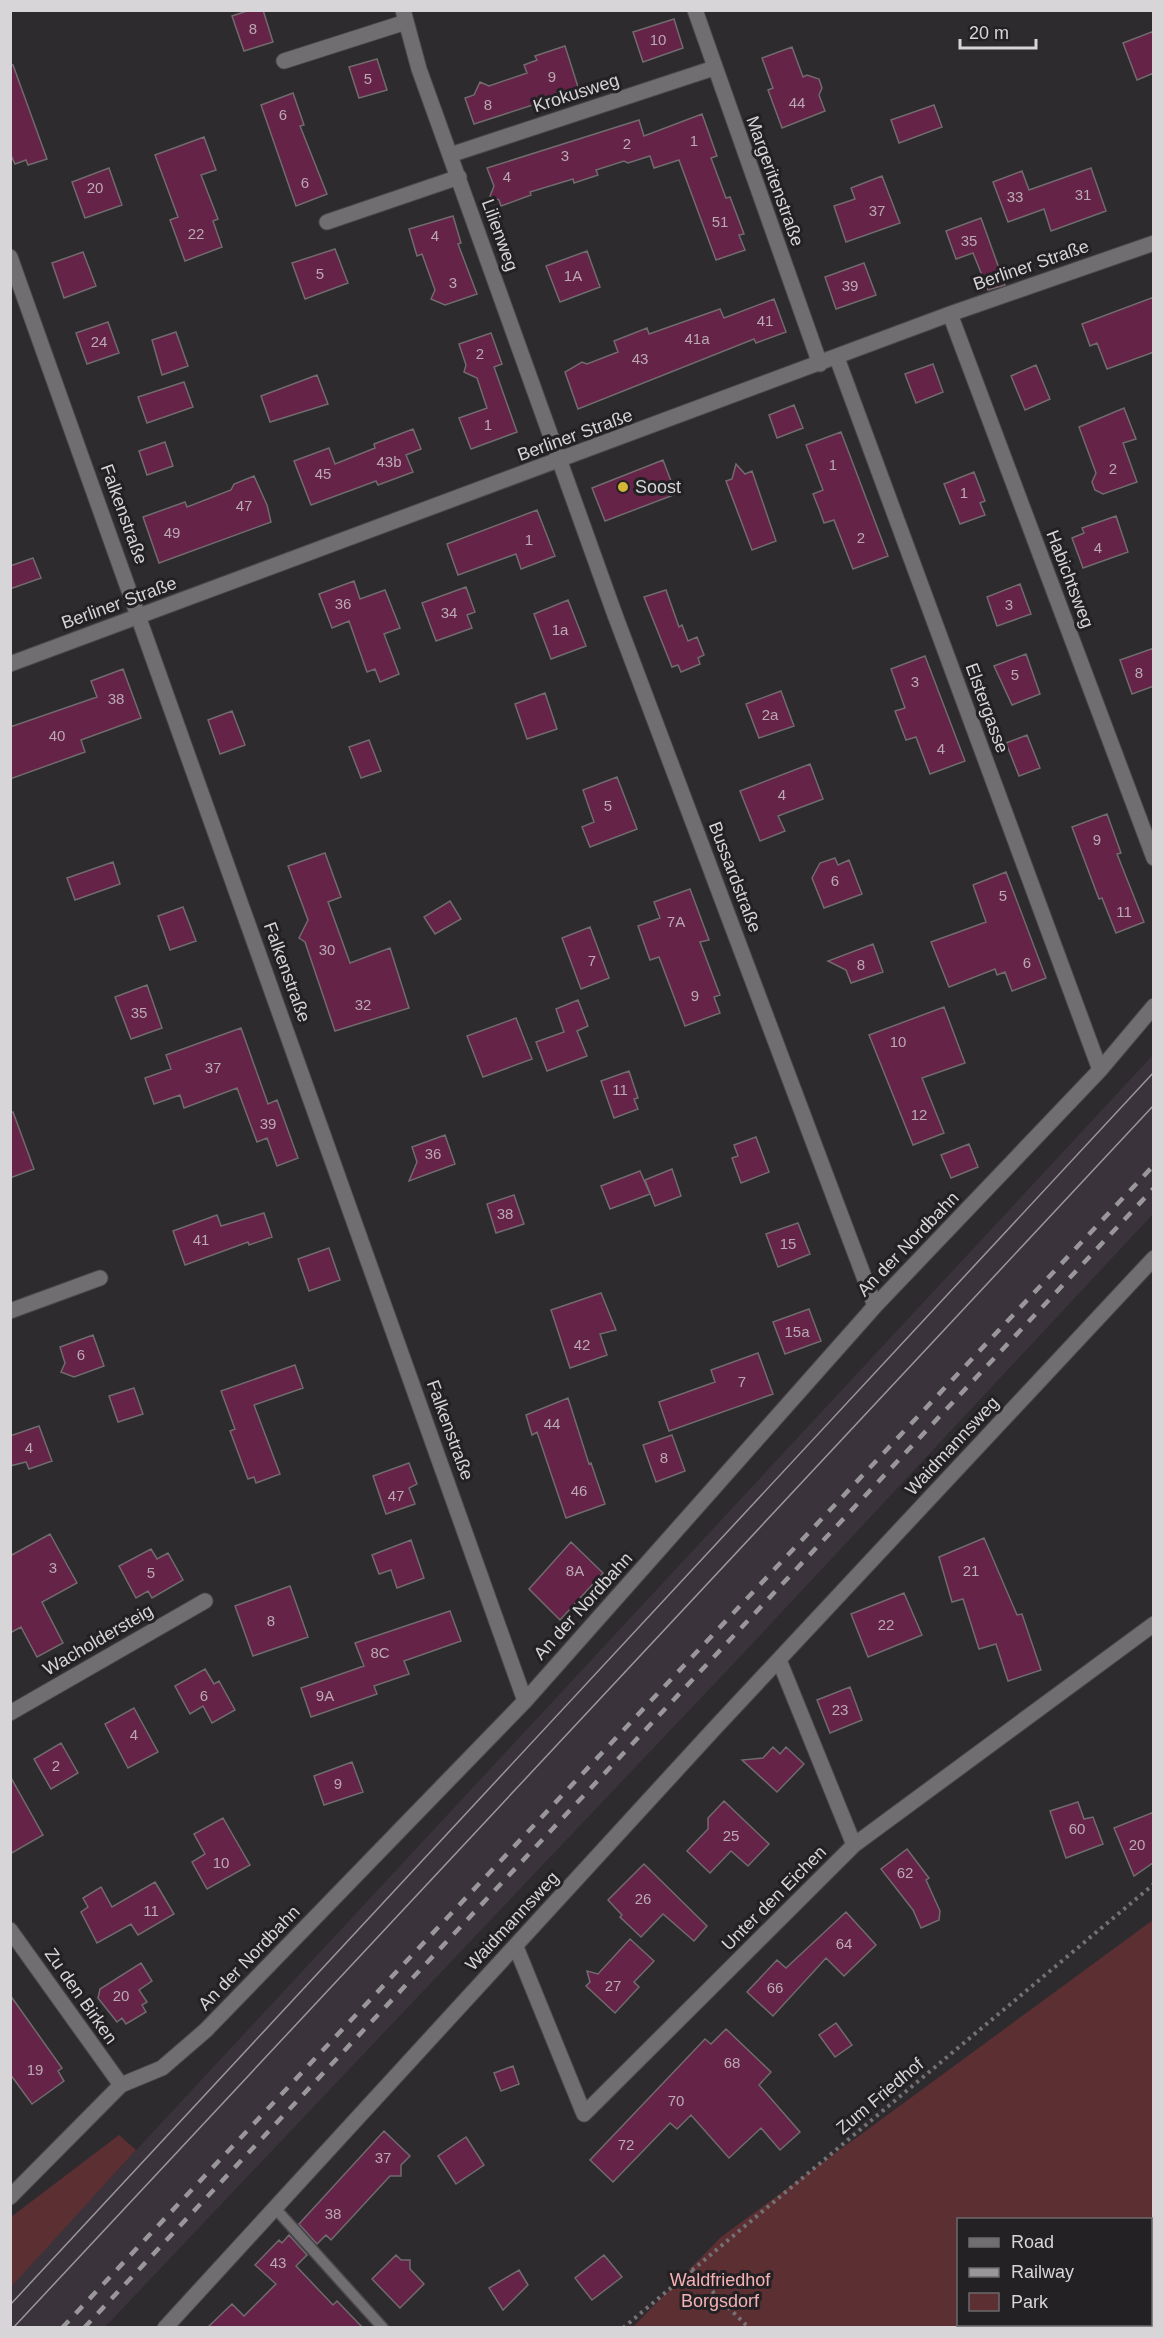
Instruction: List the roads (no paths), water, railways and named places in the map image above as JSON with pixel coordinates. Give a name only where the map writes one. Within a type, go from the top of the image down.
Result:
[{"type":"street","name":"Margeritenstraße","points":[[695,10],[820,364]]},
{"type":"street","name":"Lilienweg","points":[[284,61],[404,16],[419,69],[561,461]]},
{"type":"street","name":"Krokusweg","points":[[450,155],[714,68]]},
{"type":"street","points":[[327,222],[459,177]]},
{"type":"street","name":"Berliner Straße","points":[[10,664],[561,461],[950,314],[1154,243]]},
{"type":"street","name":"Falkenstraße","points":[[10,257],[525,1701]]},
{"type":"street","name":"Habichtsweg","points":[[950,314],[1154,858]]},
{"type":"street","name":"Elstergasse","points":[[837,358],[1100,1071]]},
{"type":"street","name":"Bussardstraße","points":[[561,461],[615,615],[875,1306]]},
{"type":"street","name":"An der Nordbahn","points":[[10,2197],[121,2085],[162,2068],[206,2030],[525,1701],[875,1306],[1100,1071],[1154,1006]]},
{"type":"street","name":"Waidmannsweg","points":[[165,2328],[778,1660],[1154,1258]]},
{"type":"street","points":[[10,1311],[100,1278]]},
{"type":"street","name":"Wacholdersteig","points":[[10,1713],[204,1601]]},
{"type":"street","name":"Unter den Eichen","points":[[516,1947],[584,2114],[854,1845],[1154,1624]]},
{"type":"street","points":[[778,1660],[854,1845]]},
{"type":"street","name":"Zu den Birken","points":[[10,1930],[121,2085]]},
{"type":"lane","points":[[274,2207],[383,2328]]},
{"type":"tram line","points":[[10,2305],[1154,1072]]},
{"type":"tram line","points":[[13,2328],[1154,1105]]},
{"type":"railway","points":[[62,2328],[1154,1165]]},
{"type":"railway","points":[[84,2328],[1154,1188]]},
{"type":"place","name":"Soost","points":[[623,487]]},
{"type":"park label","name":"Waldfriedhof Borgsdorf","points":[[720,2290]]}]
